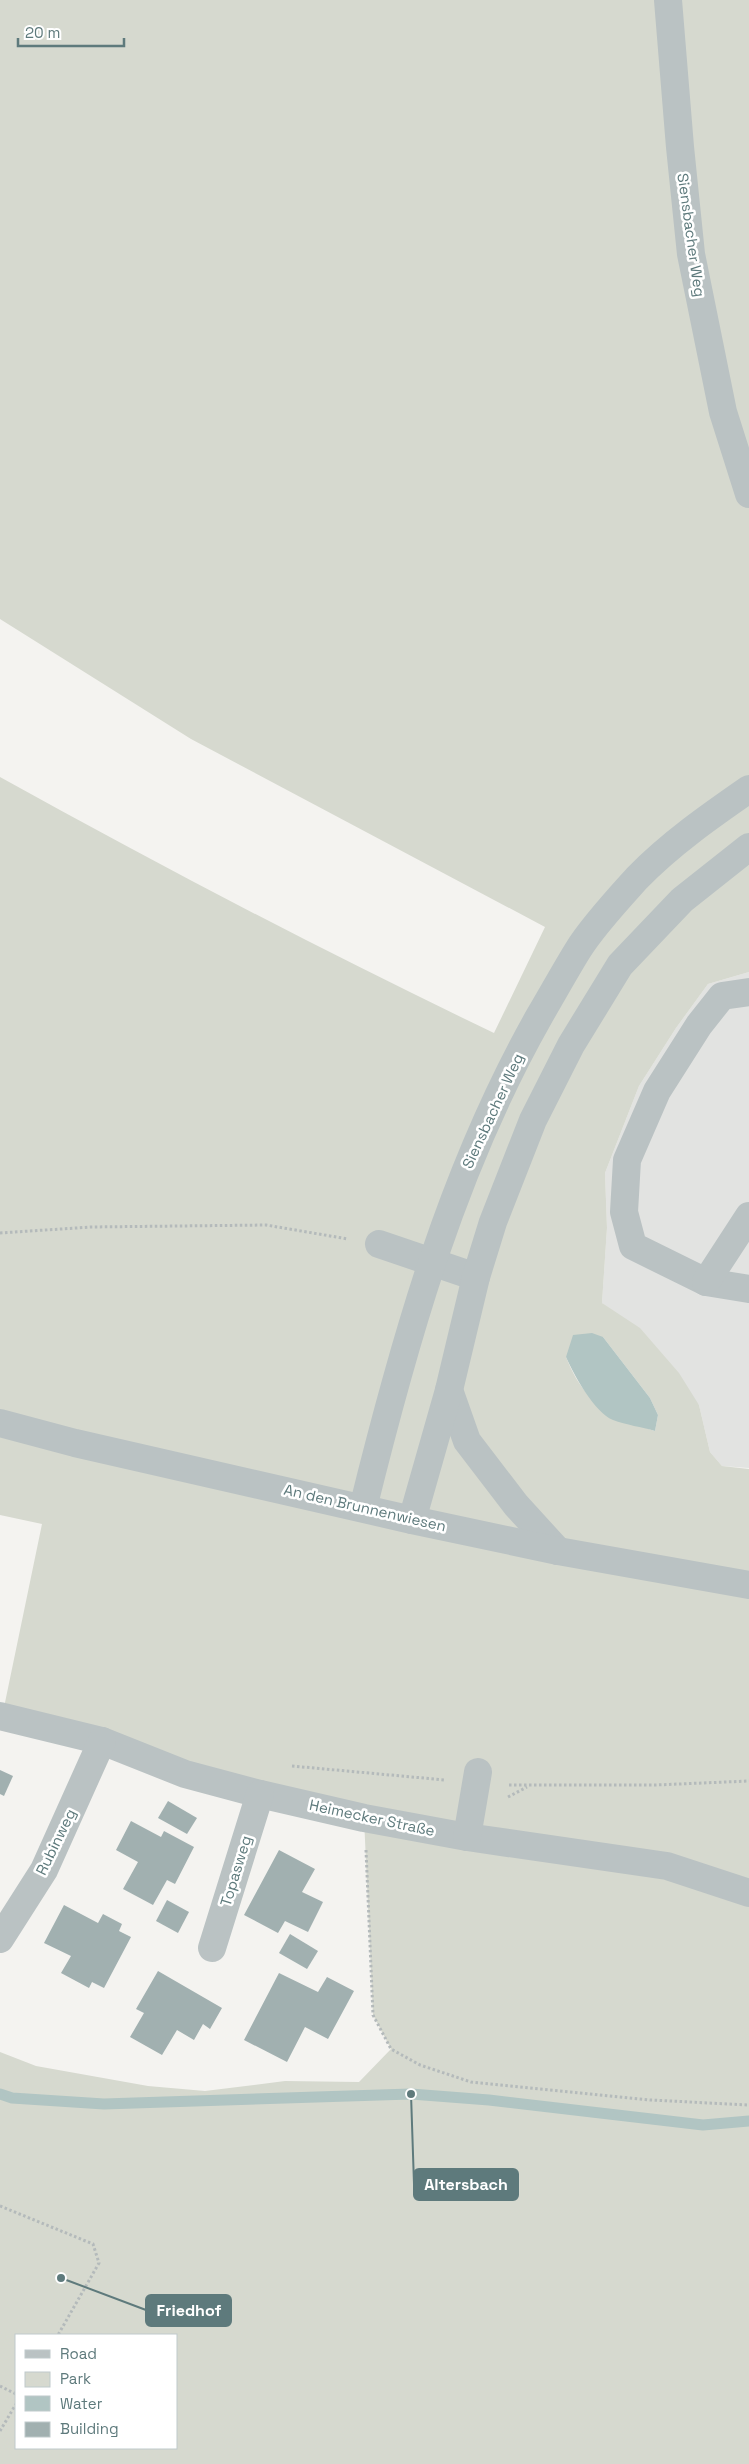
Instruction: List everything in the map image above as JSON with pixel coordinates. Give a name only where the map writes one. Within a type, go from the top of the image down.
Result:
[{"type":"street","name":"Siensbacher Weg","points":[[668,0],[691,254],[722,412],[749,494]]},
{"type":"street","name":"Siensbacher Weg","points":[[363,1508],[391,1397],[431,1262],[457,1190],[520,1050],[580,948],[638,878],[705,819],[749,789]]},
{"type":"street","points":[[412,1520],[448,1390],[476,1277],[493,1222],[533,1120],[571,1045],[620,965],[682,900],[749,846]]},
{"type":"street","points":[[749,992],[722,996],[700,1024],[657,1091],[627,1160],[624,1212],[633,1246],[706,1282],[749,1289]]},
{"type":"street","points":[[706,1282],[749,1216]]},
{"type":"street","points":[[379,1244],[476,1277]]},
{"type":"street","points":[[448,1390],[467,1441],[516,1505],[558,1551]]},
{"type":"street","name":"An den Brunnenwiesen","points":[[0,1423],[75,1443],[412,1520],[558,1551],[741,1584]]},
{"type":"street","name":"Heimecker Straße","points":[[0,1716],[102,1741],[185,1774],[260,1794],[364,1818],[467,1837],[666,1866],[749,1893]]},
{"type":"street","name":"Rubinweg","points":[[0,1939],[44,1870],[102,1741]]},
{"type":"street","points":[[467,1837],[477,1778]]},
{"type":"street","name":"Topasweg","points":[[212,1948],[260,1794]]},
{"type":"path","points":[[0,1233],[91,1227],[266,1225],[379,1244]]},
{"type":"path","points":[[284,1765],[477,1778],[527,1787],[749,1781]]},
{"type":"path","points":[[364,1818],[373,2015],[391,2049],[420,2065],[471,2082],[650,2100],[749,2105]]},
{"type":"path","points":[[0,2206],[93,2244],[99,2263],[59,2334]]},
{"type":"path","points":[[0,2386],[15,2394]]},
{"type":"path","points":[[0,2432],[15,2406]]},
{"type":"shaded area","points":[[749,972],[749,1468],[722,1466],[710,1452],[699,1405],[602,1303],[607,1228],[605,1173],[639,1086],[676,1028],[708,984]]},
{"type":"green space","points":[[0,0],[749,0],[749,972],[708,984],[676,1028],[639,1086],[605,1173],[607,1228],[602,1303],[640,1328],[679,1373],[699,1405],[710,1452],[722,1466],[749,1469],[749,2464],[0,2464],[0,2052],[36,2066],[148,2086],[205,2091],[285,2081],[359,2082],[391,2049],[373,2015],[364,1818],[2,1717],[42,1524],[0,1515],[0,777],[245,909],[494,1033],[545,927],[191,739],[0,619]],"holes":[[[603,1337],[650,1398],[658,1415],[655,1431],[621,1416],[590,1397],[582,1388],[566,1357]]]},
{"type":"water","points":[[592,1333],[603,1337],[650,1398],[658,1415],[655,1431],[613,1420],[599,1409],[585,1392],[566,1357],[573,1335]]},
{"type":"building","points":[[0,1770],[13,1776],[4,1796],[0,1794]]},
{"type":"building","points":[[168,1801],[197,1818],[187,1834],[158,1818]]},
{"type":"building","points":[[131,1821],[161,1837],[164,1831],[194,1847],[175,1884],[167,1880],[153,1905],[123,1889],[138,1862],[116,1850]]},
{"type":"building","points":[[279,1850],[315,1869],[302,1892],[323,1902],[308,1932],[285,1921],[278,1933],[244,1915]]},
{"type":"building","points":[[167,1900],[189,1912],[178,1933],[156,1921]]},
{"type":"building","points":[[64,1905],[98,1923],[103,1914],[122,1924],[119,1931],[131,1937],[104,1988],[92,1982],[89,1988],[61,1973],[71,1956],[44,1943]]},
{"type":"building","points":[[290,1934],[318,1951],[307,1969],[279,1953]]},
{"type":"building","points":[[158,1971],[222,2008],[210,2029],[203,2024],[194,2040],[177,2030],[162,2055],[130,2037],[144,2013],[136,2009]]},
{"type":"building","points":[[279,1973],[318,1992],[327,1977],[354,1991],[328,2039],[305,2027],[287,2062],[244,2040]]},
{"type":"waterway","points":[[0,2094],[12,2098],[104,2104],[411,2094],[489,2100],[703,2125],[749,2121]]},
{"type":"place","name":"Altersbach","points":[[411,2094]]},
{"type":"place","name":"Friedhof","points":[[61,2278]]}]
